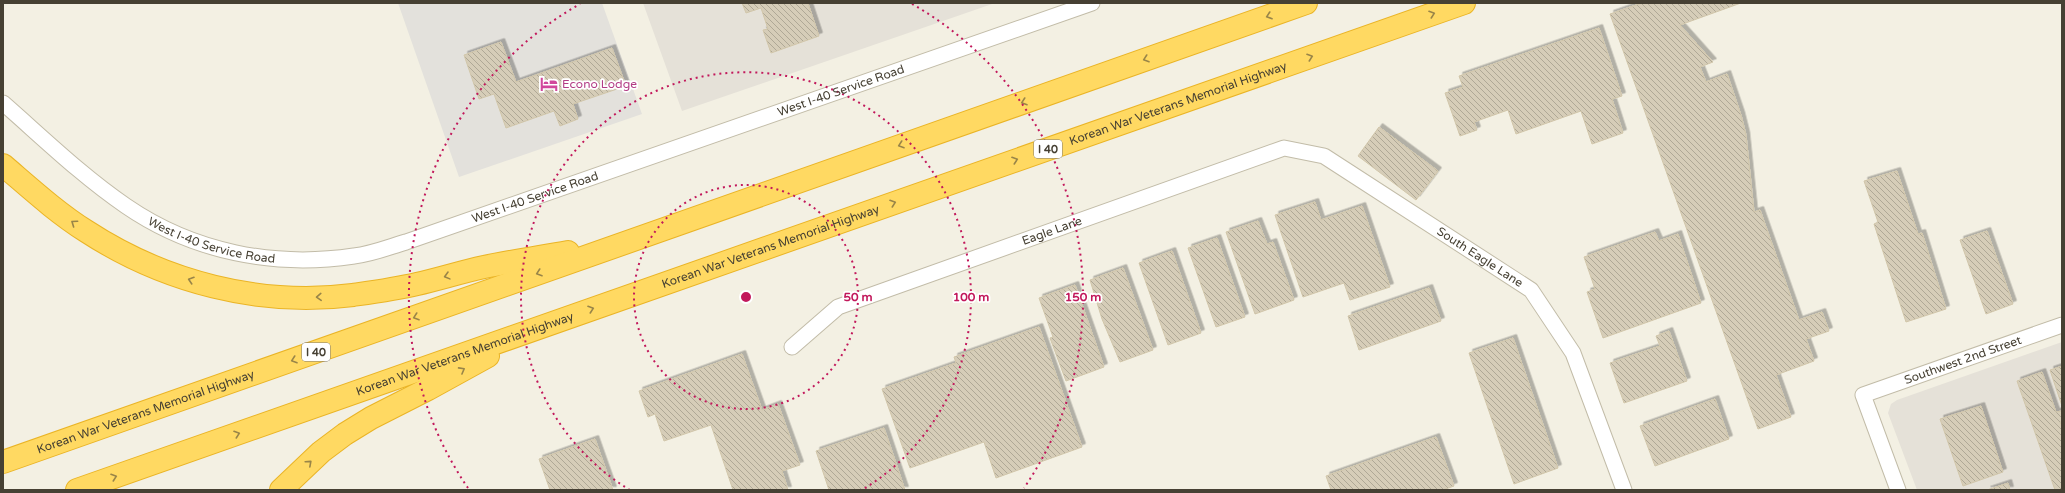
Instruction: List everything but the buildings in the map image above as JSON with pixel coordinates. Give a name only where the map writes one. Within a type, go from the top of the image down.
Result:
[{"type":"highway","name":"Korean War Veterans Memorial Highway","points":[[3,462],[1306,3]]},
{"type":"highway","name":"Korean War Veterans Memorial Highway","points":[[77,490],[1464,3]]},
{"type":"highway","points":[[3,165],[58,212],[86,231],[141,262],[195,282],[253,294],[282,298],[352,295],[416,285],[484,266],[629,242]]},
{"type":"highway","points":[[281,490],[321,452],[371,418],[428,389],[541,326]]},
{"type":"street","name":"West I-40 Service Road","points":[[3,103],[91,180],[127,207],[184,238],[222,251],[252,257],[303,260],[354,256],[414,239],[1092,3]]},
{"type":"street","name":"Eagle Lane","points":[[792,347],[838,307],[1284,148],[1324,156]]},
{"type":"street","name":"South Eagle Lane","points":[[1324,156],[1531,290],[1573,353],[1621,489]]},
{"type":"street","name":"Southwest 2nd Street","points":[[1898,490],[1863,394],[2062,325]]},
{"type":"shaded area","points":[[398,3],[602,3],[642,114],[459,177]]},
{"type":"shaded area","points":[[643,3],[995,3],[682,111]]},
{"type":"shaded area","points":[[2062,342],[2062,490],[1917,490],[1888,413],[1891,404],[1897,400]]},
{"type":"place","name":"Econo Lodge","points":[[549,84]]}]
